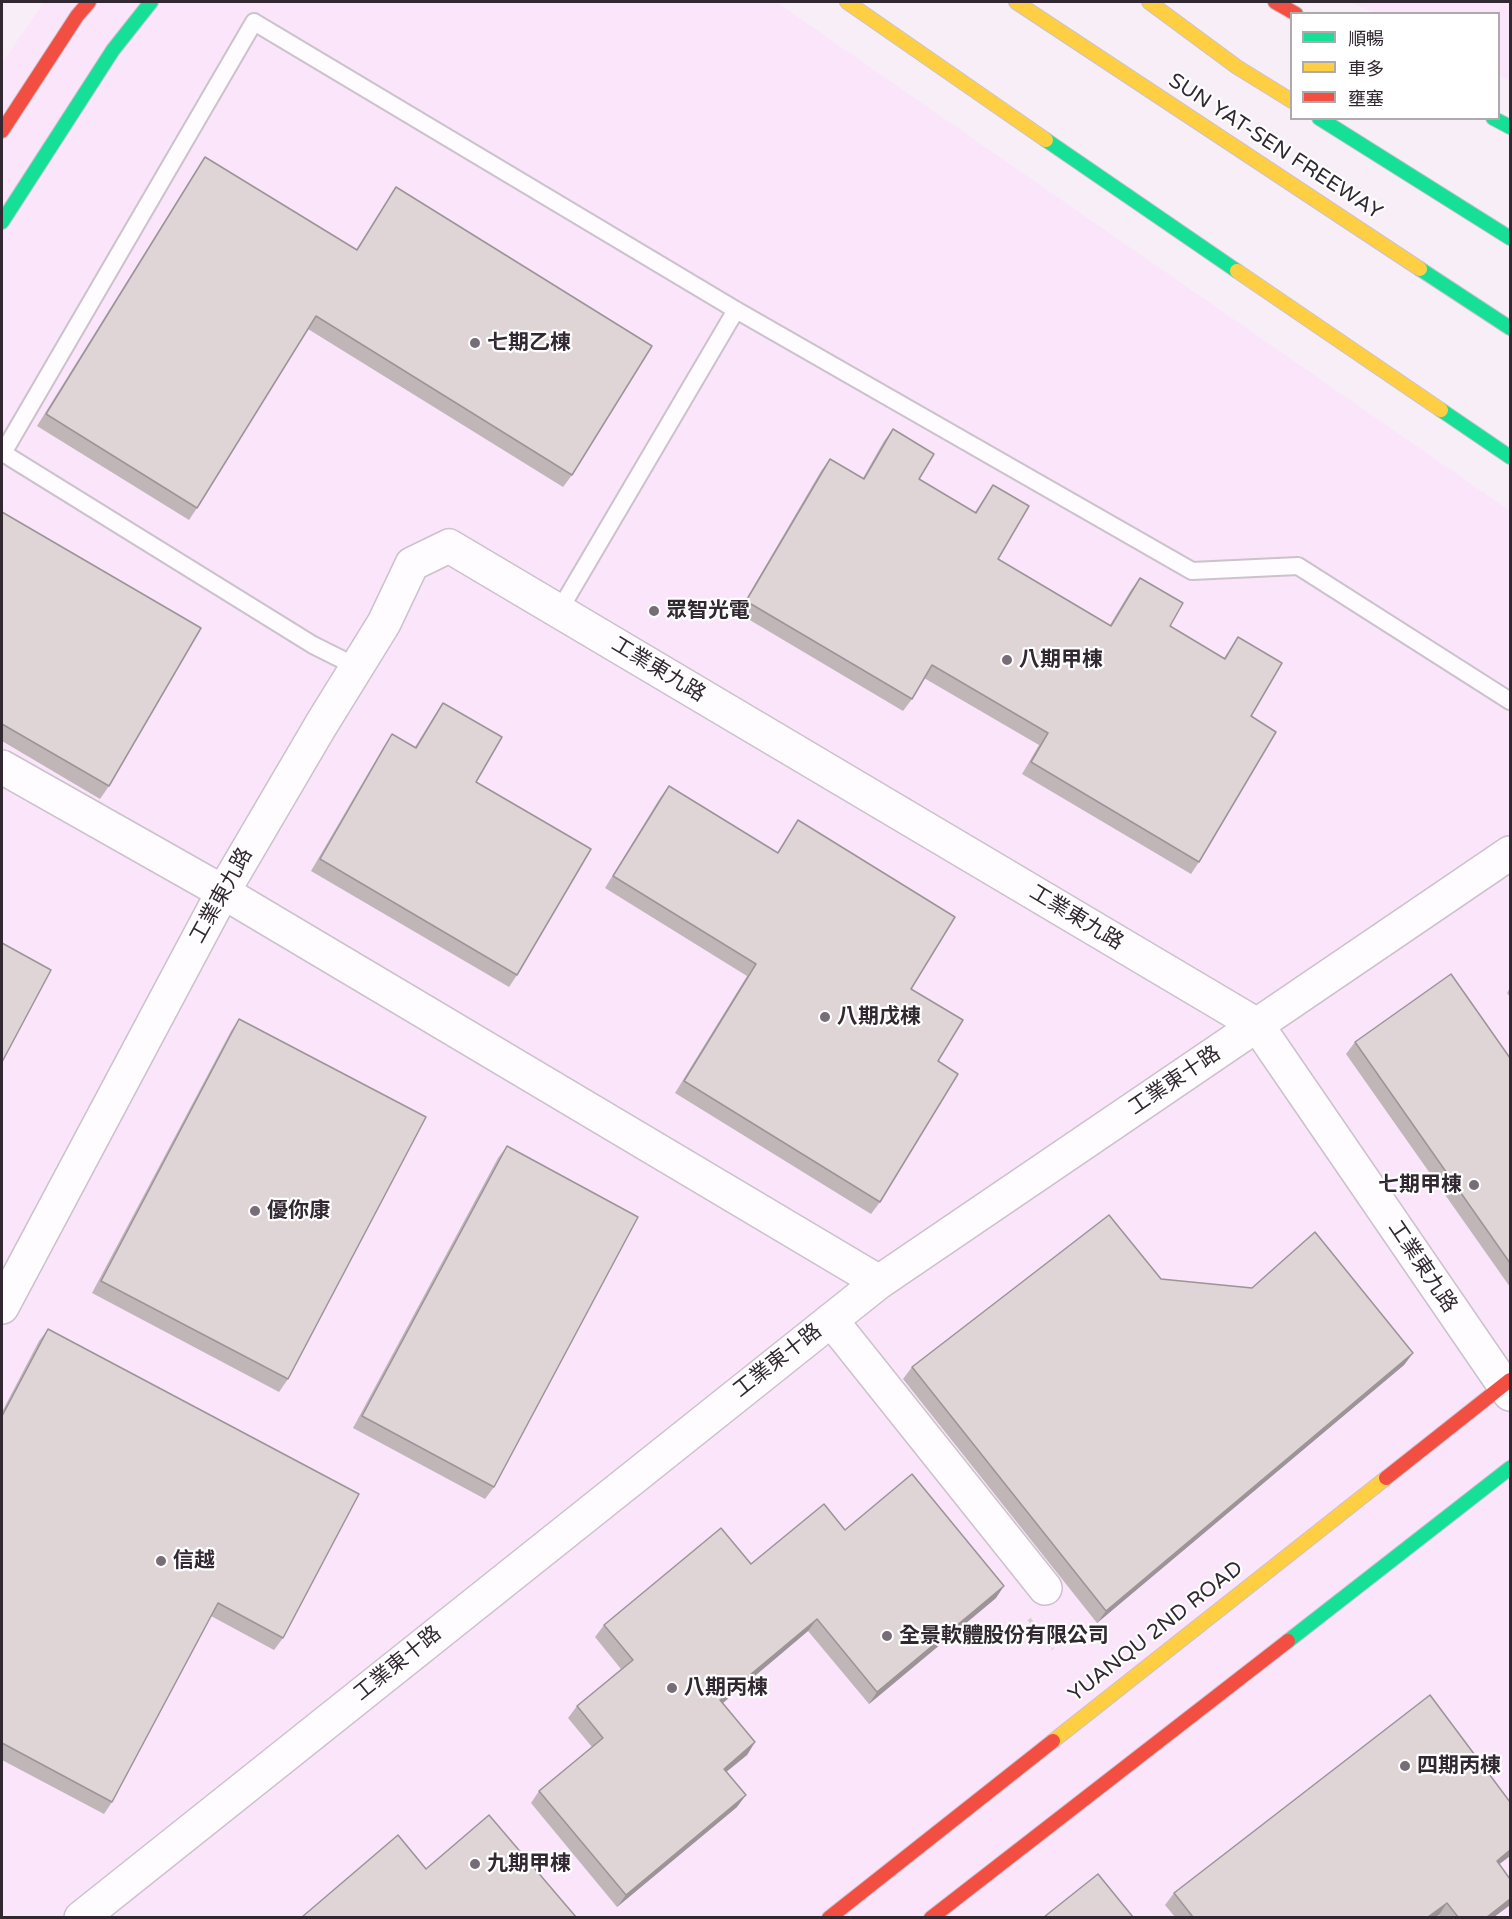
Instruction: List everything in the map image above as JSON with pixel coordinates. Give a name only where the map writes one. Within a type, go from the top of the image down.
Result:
[{"type":"main road","points":[[2,131],[77,16],[89,2]]},
{"type":"main road","points":[[2,222],[113,50],[151,2]]},
{"type":"main road","points":[[847,2],[1510,457]]},
{"type":"main road","name":"SUN YAT-SEN FREEWAY","points":[[1016,2],[1510,328]]},
{"type":"main road","points":[[1149,2],[1237,67],[1290,100]]},
{"type":"main road","points":[[1275,2],[1292,12]]},
{"type":"main road","points":[[1322,120],[1510,238]]},
{"type":"main road","name":"YUANQU 2ND ROAD","points":[[829,1917],[1508,1386]]},
{"type":"main road","points":[[931,1917],[1510,1468]]},
{"type":"street","name":"工業東九路","points":[[2,1307],[224,891],[384,623],[412,564],[449,546],[1257,1025],[1508,1386]]},
{"type":"street","points":[[2,767],[224,891],[879,1282]]},
{"type":"street","name":"工業東十路","points":[[81,1917],[879,1282],[1510,854]]},
{"type":"street","points":[[831,1320],[1046,1588]]},
{"type":"lane","points":[[357,667],[313,645],[3,453],[254,22],[736,310],[1192,571],[1298,566],[1510,701]]},
{"type":"lane","points":[[559,611],[736,310]]},
{"type":"shaded area","points":[[44,2],[776,2],[1510,511],[1510,1917],[2,1917],[2,63]]},
{"type":"shaded area","points":[[1350,2],[1510,2],[1510,81],[1500,76],[1500,12],[1372,12]]},
{"type":"building","name":"七期乙棟","points":[[205,157],[357,250],[396,187],[652,346],[572,475],[316,316],[197,508],[46,414]]},
{"type":"building","name":"八期甲棟","points":[[893,429],[934,454],[919,479],[976,513],[993,485],[1029,506],[998,559],[1111,626],[1140,578],[1183,603],[1170,626],[1225,659],[1238,637],[1282,663],[1251,716],[1276,732],[1199,862],[1031,762],[1048,733],[932,665],[912,699],[746,601],[830,459],[864,479]]},
{"type":"building","points":[[2,512],[201,628],[109,786],[2,724]]},
{"type":"building","points":[[443,703],[502,737],[476,782],[591,849],[517,975],[320,859],[392,734],[416,748]]},
{"type":"building","name":"八期戊棟","points":[[669,786],[778,853],[798,820],[955,917],[911,989],[963,1020],[938,1061],[958,1074],[880,1202],[684,1081],[756,964],[613,876]]},
{"type":"building","points":[[2,943],[51,970],[2,1062]]},
{"type":"building","name":"七期甲棟","points":[[1451,974],[1510,1058],[1510,1263],[1355,1042]]},
{"type":"building","name":"優你康","points":[[239,1019],[426,1117],[288,1379],[101,1281]]},
{"type":"building","points":[[507,1146],[638,1217],[494,1487],[362,1416]]},
{"type":"building","points":[[1109,1215],[1161,1279],[1252,1288],[1315,1232],[1413,1353],[1106,1611],[912,1367]]},
{"type":"building","name":"信越","points":[[48,1329],[359,1494],[283,1638],[218,1603],[112,1802],[2,1743],[2,1416]]},
{"type":"building","name":"八期丙棟","points":[[912,1474],[1004,1586],[877,1692],[817,1619],[720,1700],[755,1742],[724,1769],[746,1795],[626,1895],[539,1791],[603,1738],[577,1706],[633,1660],[604,1625],[721,1528],[751,1564],[824,1504],[845,1530]]},
{"type":"building","name":"四期丙棟","points":[[1430,1695],[1510,1802],[1510,1850],[1497,1861],[1510,1879],[1510,1899],[1487,1917],[1458,1917],[1447,1903],[1428,1917],[1193,1917],[1174,1893]]},
{"type":"building","name":"九期甲棟","points":[[489,1815],[576,1917],[302,1917],[398,1835],[426,1869]]},
{"type":"building","points":[[1098,1874],[1133,1917],[1044,1917]]},
{"type":"traffic: fast","points":[[2,222],[113,50],[151,2]]},
{"type":"traffic: fast","points":[[1322,120],[1510,238]]},
{"type":"traffic: fast","points":[[1497,120],[1510,127]]},
{"type":"traffic: fast","points":[[1046,140],[1237,271]]},
{"type":"traffic: fast","points":[[1420,269],[1510,328]]},
{"type":"traffic: fast","points":[[1441,410],[1510,457]]},
{"type":"traffic: fast","points":[[1288,1641],[1510,1468]]},
{"type":"traffic: slow","points":[[847,2],[1046,140]]},
{"type":"traffic: slow","points":[[1016,2],[1420,269]]},
{"type":"traffic: slow","points":[[1149,2],[1237,67],[1290,100]]},
{"type":"traffic: slow","points":[[1237,271],[1441,410]]},
{"type":"traffic: slow","points":[[1053,1741],[1386,1478]]},
{"type":"traffic: jam","points":[[2,131],[77,16],[89,2]]},
{"type":"traffic: jam","points":[[1275,2],[1292,12]]},
{"type":"traffic: jam","points":[[1386,1478],[1510,1380]]},
{"type":"traffic: jam","points":[[931,1918],[1288,1641]]},
{"type":"traffic: jam","points":[[829,1918],[1053,1741]]},
{"type":"place","name":"七期乙棟","points":[[475,343]]},
{"type":"place","name":"眾智光電","points":[[654,611]]},
{"type":"place","name":"八期甲棟","points":[[1007,660]]},
{"type":"place","name":"八期戊棟","points":[[825,1017]]},
{"type":"place","name":"七期甲棟","points":[[1474,1185]]},
{"type":"place","name":"優你康","points":[[255,1211]]},
{"type":"place","name":"信越","points":[[161,1561]]},
{"type":"place","name":"全景軟體股份有限公司","points":[[887,1636]]},
{"type":"place","name":"八期丙棟","points":[[672,1688]]},
{"type":"place","name":"四期丙棟","points":[[1405,1766]]},
{"type":"place","name":"九期甲棟","points":[[475,1864]]}]
